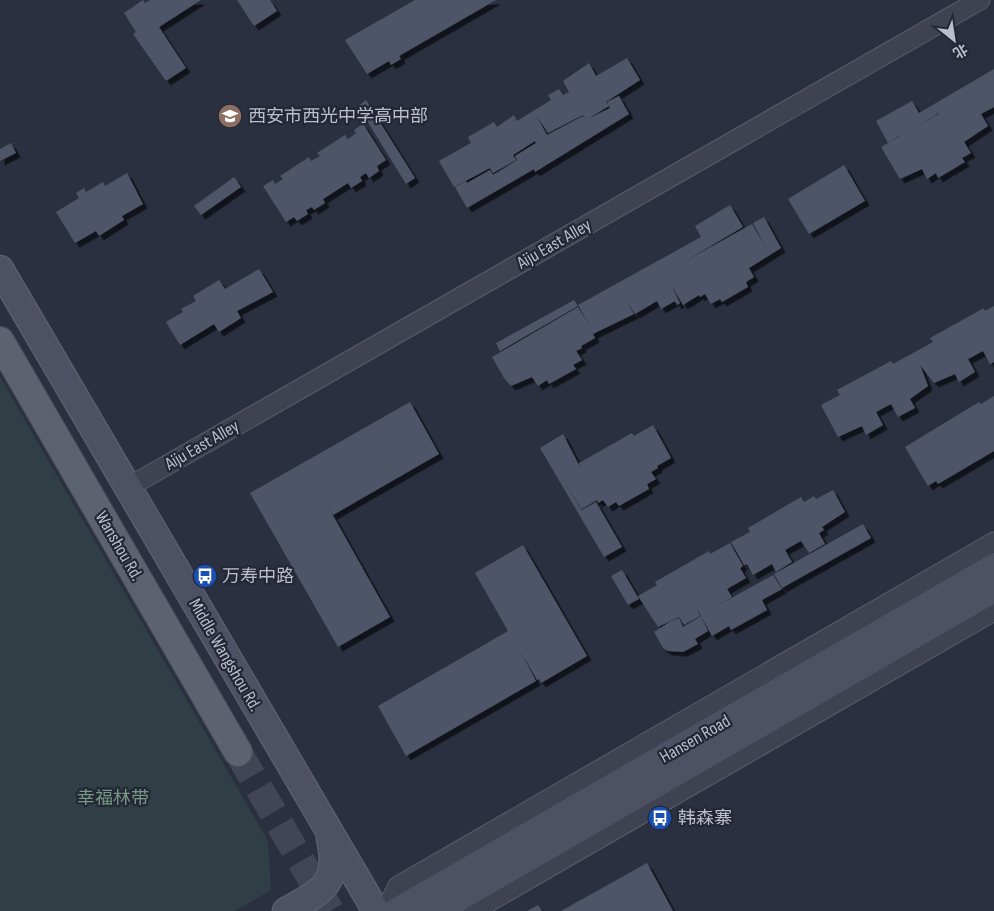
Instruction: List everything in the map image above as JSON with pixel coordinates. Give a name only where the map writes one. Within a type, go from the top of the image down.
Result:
[{"type":"main road","name":"Middle Wangshou Rd.","points":[[0,269],[376,911]]},
{"type":"main road","name":"Wanshou Rd.","points":[[0,341],[238,752]]},
{"type":"main road","name":"Hansen Road","points":[[397,911],[994,567]]},
{"type":"main road","name":"Hansen Road","points":[[436,911],[994,590]]},
{"type":"main road","points":[[286,911],[317,893],[327,883],[333,873],[334,857],[329,832]]},
{"type":"street","name":"Aiju East Alley","points":[[127,488],[980,0]]},
{"type":"street","points":[[385,911],[398,886],[994,542]]},
{"type":"street","points":[[473,911],[994,611]]},
{"type":"green space","name":"幸福林带","points":[[0,377],[268,841],[271,890],[235,911],[0,911]]},
{"type":"building","points":[[143,0],[145,3],[150,0],[201,0],[159,27],[186,68],[166,81],[133,34],[136,32],[124,13]]},
{"type":"building","points":[[237,0],[270,0],[277,11],[254,26]]},
{"type":"building","points":[[415,0],[496,0],[399,56],[401,59],[391,65],[389,61],[367,74],[345,40]]},
{"type":"building","points":[[627,58],[640,80],[606,102],[609,106],[607,102],[619,96],[629,114],[535,172],[534,169],[467,208],[455,187],[466,181],[467,183],[490,170],[493,175],[517,160],[515,156],[536,143],[535,141],[513,155],[516,160],[493,173],[490,168],[454,187],[439,161],[471,143],[468,137],[494,122],[497,127],[514,115],[517,121],[551,100],[548,95],[559,89],[563,95],[569,92],[563,81],[589,63],[596,76]],"holes":[[[609,106],[610,108],[588,119]],[[536,115],[548,133],[583,115],[586,121],[583,116],[547,135]]]},
{"type":"building","points":[[994,69],[994,107],[981,114],[988,126],[964,142],[971,153],[962,158],[965,162],[938,178],[936,173],[927,179],[922,169],[900,179],[881,147],[899,137],[897,134],[898,137],[888,143],[876,121],[912,101],[919,113]]},
{"type":"building","points":[[366,100],[415,178],[406,184],[358,106]]},
{"type":"building","points":[[363,124],[386,160],[377,166],[379,171],[369,178],[366,173],[360,177],[362,181],[351,188],[348,183],[323,199],[325,203],[314,210],[312,207],[306,210],[308,214],[297,221],[294,217],[286,222],[263,186],[273,180],[275,184],[283,179],[280,176],[309,157],[311,161],[320,156],[317,153],[345,135],[348,139],[356,133],[354,130]]},
{"type":"building","points":[[11,143],[16,153],[0,161],[0,149]]},
{"type":"building","points":[[844,165],[865,201],[809,234],[788,199]]},
{"type":"building","points":[[127,173],[143,204],[122,216],[124,220],[99,236],[96,231],[75,243],[56,212],[79,198],[76,193],[84,188],[86,192],[103,182],[105,186]]},
{"type":"building","points":[[234,177],[241,187],[201,215],[194,206]]},
{"type":"building","points":[[730,205],[743,227],[682,263],[752,224],[766,248],[753,223],[764,217],[781,248],[749,268],[754,277],[746,282],[748,287],[722,302],[720,299],[711,304],[705,294],[700,297],[699,295],[683,305],[670,283],[680,303],[677,305],[675,301],[661,309],[657,301],[635,314],[627,302],[634,314],[593,334],[595,338],[576,351],[582,360],[573,365],[576,369],[549,384],[547,380],[538,386],[532,377],[511,386],[504,378],[492,357],[578,307],[591,328],[578,305],[701,237],[695,226]]},
{"type":"building","points":[[259,269],[273,292],[237,311],[241,318],[219,332],[214,324],[180,345],[166,322],[183,312],[181,309],[196,301],[193,296],[219,280],[225,289]]},
{"type":"building","points":[[574,300],[578,306],[500,351],[496,343]]},
{"type":"building","points":[[994,306],[994,362],[990,364],[983,351],[968,359],[975,372],[959,382],[955,374],[934,383],[920,365],[928,386],[910,399],[915,408],[898,417],[891,404],[876,412],[883,425],[866,435],[862,426],[838,437],[821,405],[840,395],[837,390],[891,361],[893,364],[933,342],[930,338],[984,308],[985,311]]},
{"type":"building","points":[[994,396],[994,451],[938,484],[936,481],[928,486],[905,447],[979,402],[981,404]]},
{"type":"building","points":[[410,402],[439,454],[333,515],[317,487],[390,617],[338,647],[250,493]]},
{"type":"building","points":[[653,425],[671,458],[651,472],[656,479],[647,484],[649,489],[619,506],[616,502],[608,507],[603,500],[598,503],[597,500],[582,509],[561,478],[582,510],[596,502],[622,547],[604,557],[540,448],[563,434],[580,467],[579,463],[632,433],[634,436]]},
{"type":"building","points":[[833,490],[845,512],[822,527],[824,530],[819,533],[825,544],[809,553],[801,541],[785,550],[792,562],[776,572],[772,564],[753,575],[747,564],[744,565],[731,542],[750,532],[748,528],[801,497],[804,502],[814,496],[816,499]]},
{"type":"building","points":[[863,524],[871,538],[782,588],[774,574]]},
{"type":"building","points":[[730,543],[743,566],[740,568],[746,578],[727,589],[732,597],[715,607],[773,575],[782,589],[762,600],[767,610],[731,630],[729,626],[712,636],[696,607],[700,616],[684,625],[679,617],[658,627],[638,596],[657,585],[655,582],[709,551],[710,554]]},
{"type":"building","points":[[523,545],[587,656],[541,683],[539,679],[537,680],[521,652],[536,681],[406,756],[378,706],[508,631],[475,573]]},
{"type":"building","points":[[622,570],[639,599],[628,605],[611,576]]},
{"type":"building","points":[[701,616],[708,631],[695,639],[698,644],[683,652],[668,651],[663,648],[654,632],[679,618],[683,627]]},
{"type":"building","points":[[647,863],[673,911],[561,911]]},
{"type":"building","points":[[538,905],[542,911],[527,911]]},
{"type":"tunnel","points":[[238,752],[330,911]]},
{"type":"place","name":"西安市西光中学高中部","points":[[230,116]]},
{"type":"place","name":"万寿中路","points":[[205,576]]},
{"type":"place","name":"韩森寨","points":[[660,818]]}]
